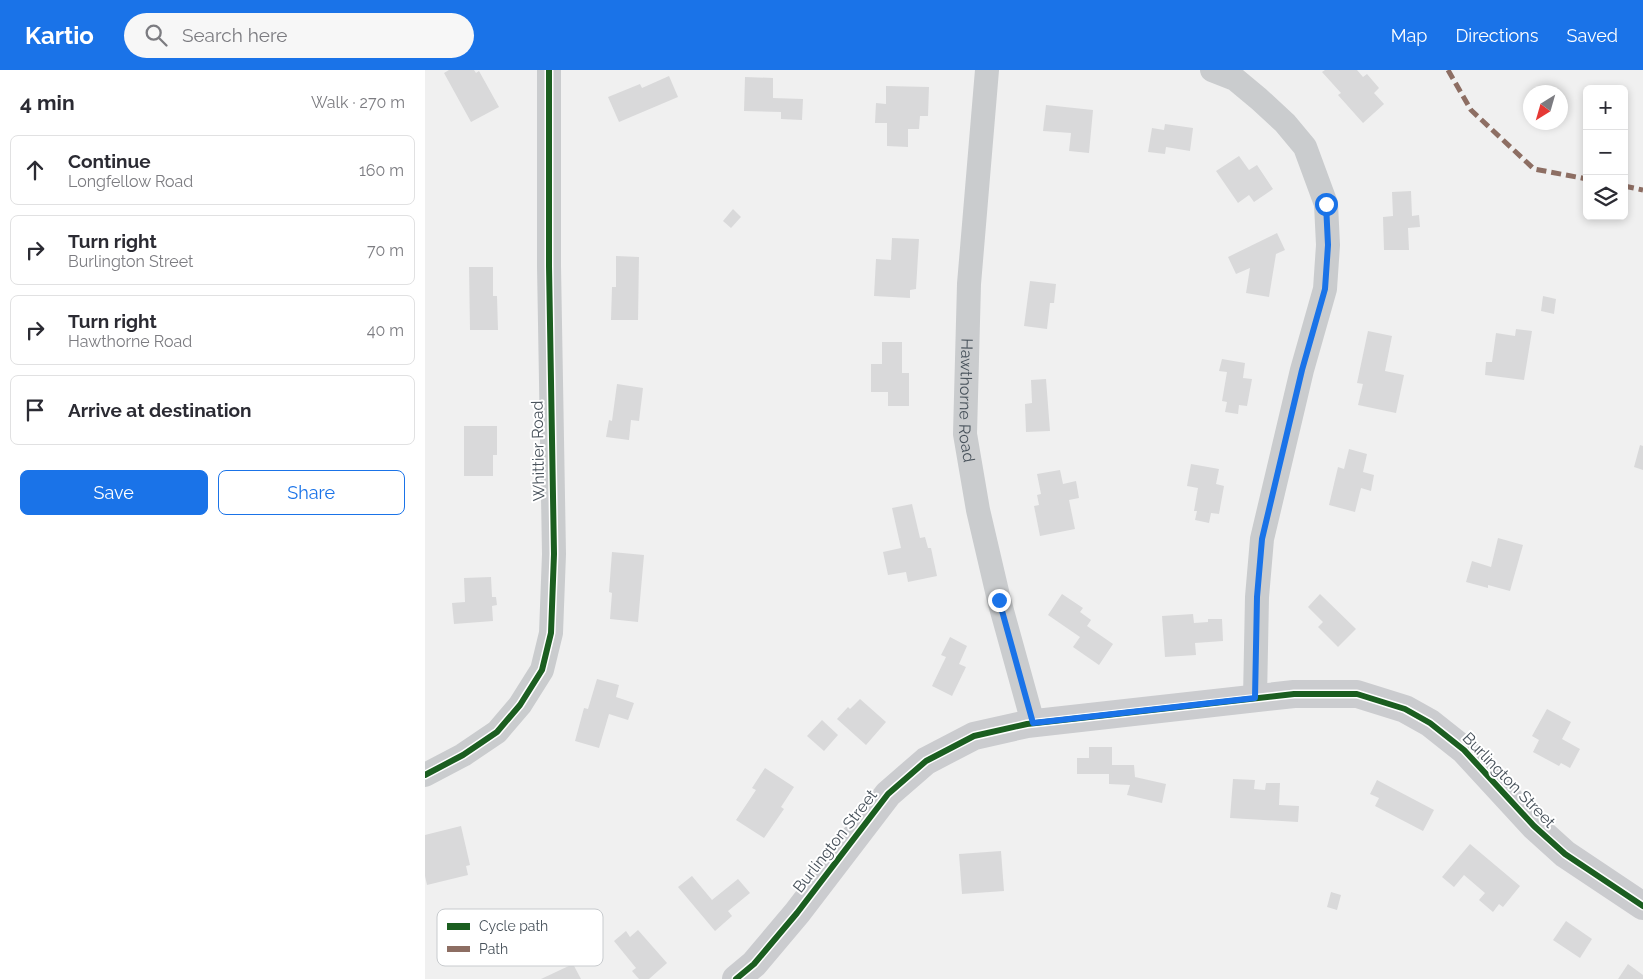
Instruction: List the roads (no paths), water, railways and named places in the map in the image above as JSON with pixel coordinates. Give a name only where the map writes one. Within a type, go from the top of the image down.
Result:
[{"type":"street","name":"Whittier Road","points":[[425,775],[463,755],[497,732],[520,706],[541,670],[551,634],[554,554],[549,266],[549,70]]},
{"type":"street","name":"Hawthorne Road","points":[[987,70],[969,284],[965,434],[978,510],[999,600],[1033,723]]},
{"type":"street","points":[[1212,70],[1235,79],[1285,123],[1305,147],[1326,204],[1328,245],[1325,289],[1302,370],[1262,539],[1257,597],[1255,698]]},
{"type":"street","name":"Burlington Street","points":[[736,979],[754,964],[797,913],[888,794],[926,761],[974,736],[1033,723],[1294,694],[1357,694],[1405,709],[1430,723],[1465,750],[1533,826],[1565,854],[1643,906]]}]
